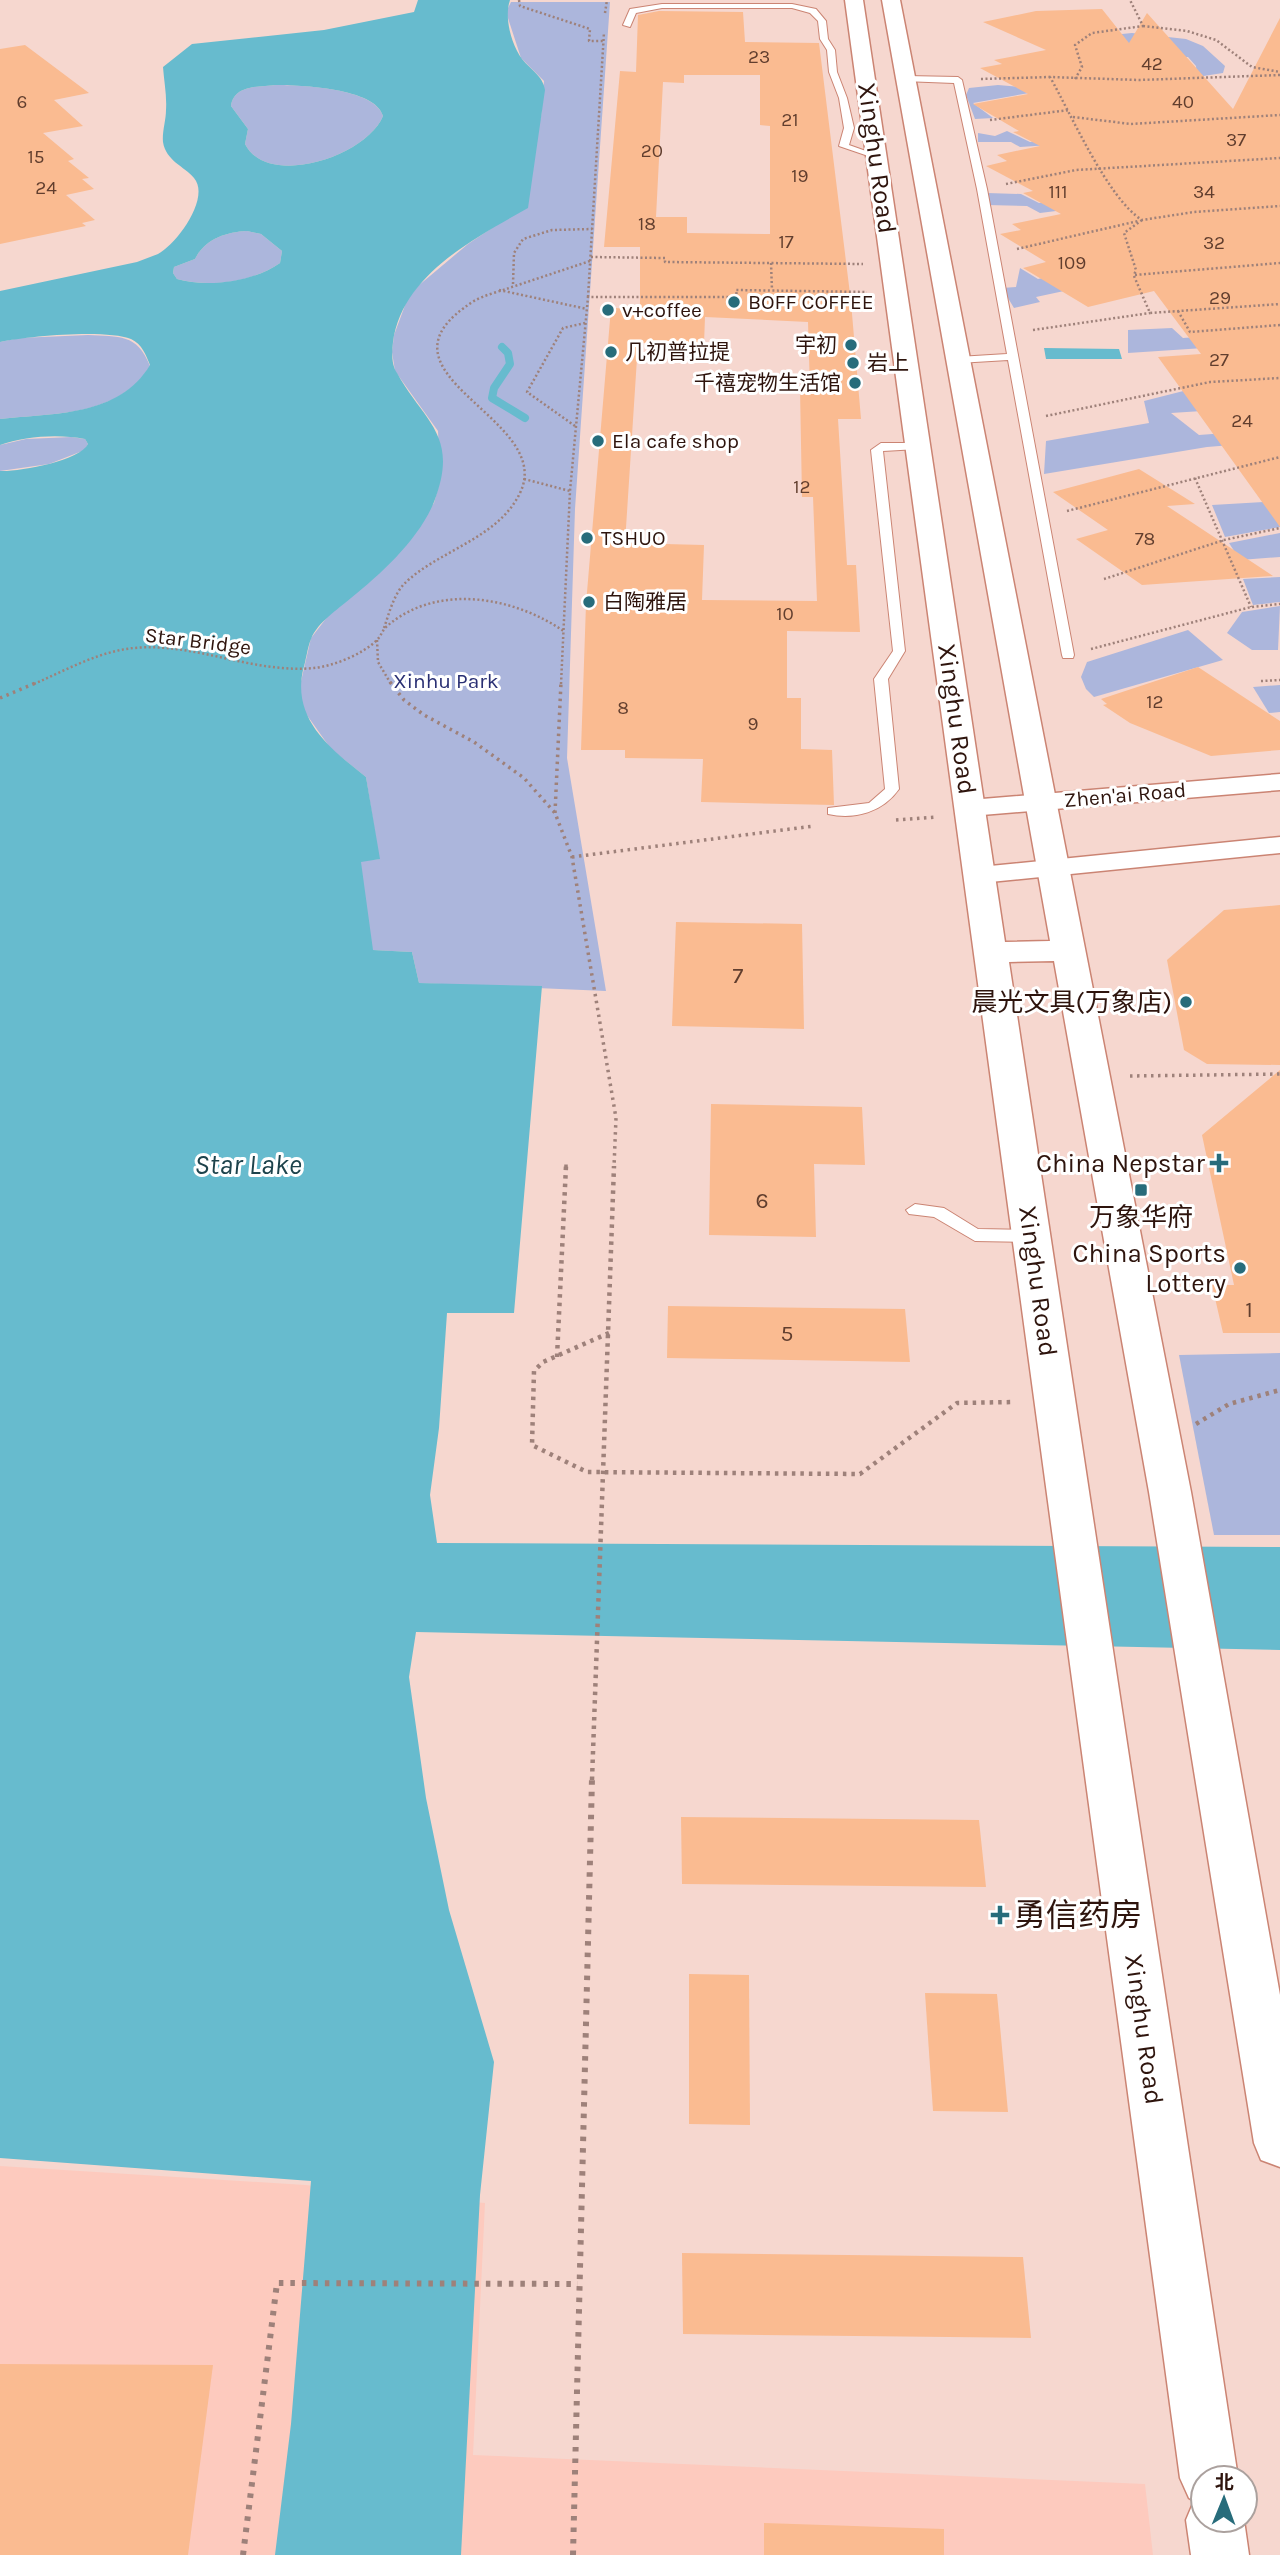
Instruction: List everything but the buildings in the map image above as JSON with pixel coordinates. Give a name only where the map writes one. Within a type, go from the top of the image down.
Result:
[{"type":"street","points":[[855,8],[893,10]]},
{"type":"street","name":"Xinghu Road","points":[[855,8],[918,446],[959,812],[980,875],[1207,2464]]},
{"type":"street","name":"Xinghu Road","points":[[893,10],[1170,1492],[1280,2143]]},
{"type":"street","name":"Zhen'ai Road","points":[[959,812],[1041,802],[1280,782]]},
{"type":"street","points":[[980,875],[1280,845]]},
{"type":"street","points":[[990,953],[1069,951]]},
{"type":"street","points":[[1217,2534],[1220,2555]]},
{"type":"lane","points":[[627,24],[632,11],[662,6],[778,5],[813,11],[822,21],[824,39],[831,50],[833,72],[843,97],[849,128],[844,146],[877,158]]},
{"type":"lane","points":[[906,79],[958,80],[982,189],[1068,655]]},
{"type":"lane","points":[[958,359],[1012,357]]},
{"type":"lane","points":[[833,811],[861,810],[881,804],[892,789],[881,679],[899,651],[877,450],[880,446],[918,446]]},
{"type":"lane","points":[[915,1210],[939,1212],[975,1234],[1031,1236]]},
{"type":"path","points":[[519,0],[524,7],[590,29],[589,41],[604,41]]},
{"type":"path","points":[[605,17],[607,0]]},
{"type":"path","points":[[1130,0],[1143,26]]},
{"type":"path","points":[[1074,79],[1082,67],[1075,45],[1093,33],[1143,26],[1187,31],[1216,40],[1252,66],[1280,74]]},
{"type":"path","points":[[555,813],[570,491],[588,297],[604,29]]},
{"type":"path","points":[[958,80],[1280,74]]},
{"type":"path","points":[[1050,77],[1101,169],[1129,212],[1142,220]]},
{"type":"path","points":[[969,123],[1069,110]]},
{"type":"path","points":[[1072,117],[1131,124],[1280,115]]},
{"type":"path","points":[[982,189],[1076,170],[1280,158]]},
{"type":"path","points":[[993,255],[1142,220],[1194,212],[1280,206]]},
{"type":"path","points":[[1142,220],[1124,233],[1136,270],[1134,275],[1150,313]]},
{"type":"path","points":[[513,284],[516,249],[520,242],[549,229],[592,229]]},
{"type":"path","points":[[573,2555],[595,1677],[605,1473],[616,1118],[572,857],[555,813],[524,778],[474,742],[424,715],[404,700],[378,662],[377,640],[401,586],[500,518],[522,491],[524,479],[518,450],[497,425],[458,390],[444,372],[437,356],[438,337],[442,328],[457,312],[498,289],[590,259],[864,264]]},
{"type":"path","points":[[771,263],[772,290]]},
{"type":"path","points":[[1134,275],[1280,263]]},
{"type":"path","points":[[498,289],[587,309]]},
{"type":"path","points":[[588,297],[737,296],[736,290],[896,291]]},
{"type":"path","points":[[1056,328],[1150,313],[1280,304]]},
{"type":"path","points":[[1178,311],[1190,332],[1280,325]]},
{"type":"path","points":[[576,426],[527,392],[564,328],[585,323]]},
{"type":"path","points":[[1025,420],[1210,382],[1280,379]]},
{"type":"path","points":[[1067,511],[1280,457]]},
{"type":"path","points":[[1195,478],[1251,607]]},
{"type":"path","points":[[524,479],[570,491]]},
{"type":"path","points":[[1104,579],[1223,540],[1280,528]]},
{"type":"path","points":[[384,628],[429,605],[484,600],[534,610],[565,632]]},
{"type":"path","points":[[1068,655],[1251,607],[1280,604]]},
{"type":"path","name":"Star Bridge","points":[[0,698],[125,649],[148,648],[303,669],[326,666],[377,640]]},
{"type":"path","points":[[1261,681],[1280,680]]},
{"type":"path","points":[[885,821],[959,812]]},
{"type":"path","points":[[572,857],[823,826]]},
{"type":"path","points":[[1092,1076],[1280,1074]]},
{"type":"path","points":[[557,1357],[566,1164]]},
{"type":"path","points":[[609,1333],[534,1371],[531,1445],[587,1472],[860,1474],[957,1403],[1026,1402]]},
{"type":"path","points":[[1195,1425],[1229,1404],[1280,1390]]},
{"type":"path","points":[[243,2555],[276,2283],[578,2284]]},
{"type":"shaded area","points":[[0,2166],[305,2185],[485,2203],[473,2455],[1145,2484],[1153,2555],[0,2555]]},
{"type":"green space","name":"Xinhu Park","points":[[511,2],[610,2],[575,509],[567,758],[606,991],[419,983],[412,952],[372,950],[360,861],[379,859],[366,777],[331,749],[304,711],[299,690],[311,638],[328,616],[395,557],[434,503],[440,481],[438,431],[395,371],[392,352],[394,335],[407,300],[418,286],[468,244],[492,228],[541,117],[544,81],[521,58],[506,12]]},
{"type":"green space","points":[[1132,33],[1186,39],[1203,46],[1225,66],[1223,73],[1197,77],[1196,66],[1188,57],[1087,61],[1112,35]]},
{"type":"green space","points":[[276,85],[318,87],[352,94],[366,99],[377,107],[383,116],[373,131],[358,144],[338,154],[317,162],[274,164],[257,157],[245,144],[248,129],[231,106],[233,99],[242,91]]},
{"type":"green space","points":[[998,85],[1033,88],[1029,93],[973,103],[993,118],[975,119],[966,95],[969,88]]},
{"type":"green space","points":[[1007,131],[1030,142],[1069,133],[1080,143],[1020,147],[1011,142],[978,142],[978,133],[995,136]]},
{"type":"green space","points":[[1100,189],[1064,210],[1040,213],[1027,206],[987,205],[987,193],[1021,194],[1039,203]]},
{"type":"green space","points":[[247,231],[261,234],[282,251],[280,263],[257,275],[230,282],[190,282],[177,279],[173,273],[174,267],[195,259],[204,246],[217,238]]},
{"type":"green space","points":[[1123,259],[1064,291],[1036,297],[1040,302],[1014,308],[1002,288],[1016,287],[1020,268],[1038,279]]},
{"type":"green space","points":[[1172,328],[1183,338],[1280,331],[1280,343],[1128,353],[1128,330]]},
{"type":"green space","points":[[88,335],[118,337],[133,342],[145,355],[150,366],[137,383],[103,404],[63,413],[0,419],[0,342],[19,338]]},
{"type":"green space","points":[[1211,384],[1280,406],[1171,413],[1199,435],[1280,429],[1280,441],[1207,447],[1044,474],[1046,441],[1149,423],[1144,401]]},
{"type":"green space","points":[[26,439],[85,439],[88,444],[85,450],[49,464],[0,471],[0,445]]},
{"type":"green space","points":[[1280,501],[1280,527],[1225,537],[1212,505]]},
{"type":"green space","points":[[1280,533],[1280,557],[1240,560],[1229,543]]},
{"type":"green space","points":[[1280,577],[1280,602],[1253,605],[1243,579]]},
{"type":"green space","points":[[1280,606],[1278,650],[1252,650],[1227,633],[1242,612]]},
{"type":"green space","points":[[1188,630],[1223,660],[1094,697],[1086,689],[1081,677],[1087,662]]},
{"type":"green space","points":[[1280,685],[1280,712],[1269,713],[1253,687]]},
{"type":"green space","points":[[1280,1353],[1280,1535],[1214,1535],[1179,1355]]},
{"type":"water","name":"Star Lake","points":[[418,0],[510,0],[508,22],[515,46],[522,59],[539,77],[545,90],[528,208],[486,232],[444,261],[410,297],[399,318],[393,342],[394,366],[441,445],[441,479],[434,502],[419,529],[398,554],[375,578],[318,627],[308,647],[301,688],[303,704],[317,732],[340,756],[366,777],[380,859],[361,862],[373,950],[412,952],[419,983],[542,986],[514,1313],[447,1313],[439,1428],[430,1495],[437,1543],[1280,1547],[1280,1650],[416,1632],[409,1677],[426,1798],[449,1910],[494,2062],[480,2195],[461,2555],[275,2555],[291,2424],[311,2181],[0,2158],[0,471],[20,470],[61,460],[73,456],[88,444],[85,439],[53,436],[0,445],[0,419],[63,413],[103,403],[121,395],[137,382],[150,365],[138,344],[119,336],[67,334],[0,342],[0,291],[137,262],[158,254],[182,231],[195,208],[198,187],[194,178],[171,159],[165,149],[163,138],[166,99],[163,67],[192,44],[324,30],[414,12]],"holes":[[[276,85],[318,87],[352,94],[367,99],[383,116],[373,131],[358,144],[338,154],[317,162],[274,164],[257,157],[245,144],[248,129],[231,106],[233,99],[242,91]],[[247,231],[261,234],[282,251],[280,263],[257,275],[230,282],[189,282],[177,279],[173,273],[174,267],[195,259],[204,246],[217,238]]]},
{"type":"water","points":[[1044,348],[1119,349],[1122,359],[1046,359]]},
{"type":"waterway","points":[[502,347],[508,353],[510,364],[494,388],[492,398],[525,418]]},
{"type":"place","name":"BOFF COFFEE","points":[[734,302]]},
{"type":"place","name":"v+coffee","points":[[608,310]]},
{"type":"place","name":"宇初","points":[[851,345]]},
{"type":"place","name":"几初普拉提","points":[[611,352]]},
{"type":"place","name":"岩上","points":[[853,363]]},
{"type":"place","name":"千禧宠物生活馆","points":[[855,383]]},
{"type":"place","name":"Ela cafe shop","points":[[598,441]]},
{"type":"place","name":"TSHUO","points":[[587,538]]},
{"type":"place","name":"白陶雅居","points":[[589,602]]},
{"type":"place","name":"晨光文具(万象店)","points":[[1186,1002]]},
{"type":"place","name":"China Nepstar","points":[[1219,1163]]},
{"type":"place","name":"万象华府","points":[[1141,1190]]},
{"type":"place","name":"China Sports Lottery","points":[[1240,1268]]},
{"type":"place","name":"勇信药房","points":[[1000,1915]]}]
